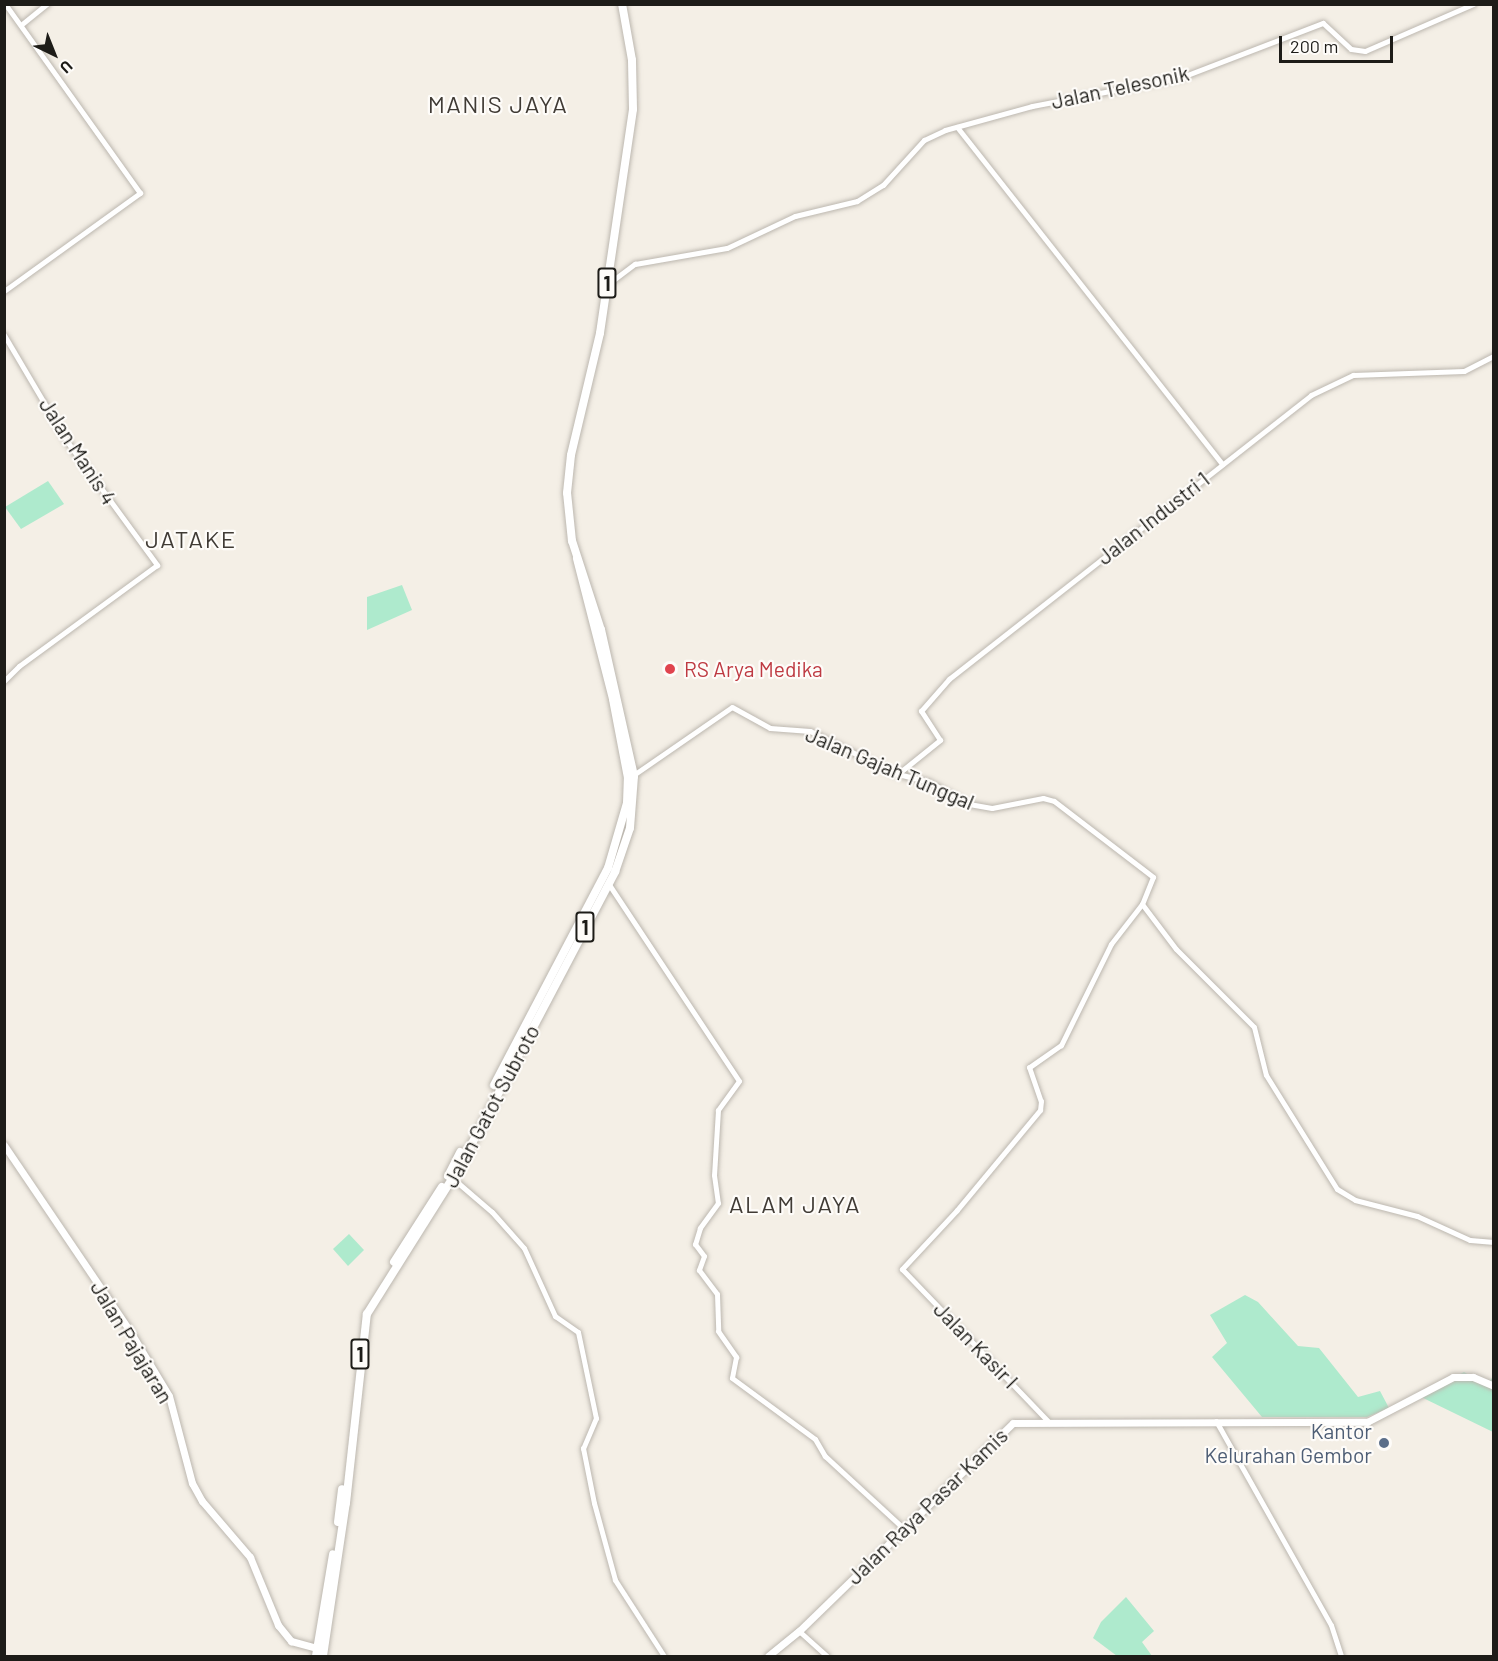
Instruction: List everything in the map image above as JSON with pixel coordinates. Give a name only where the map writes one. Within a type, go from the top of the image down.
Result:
[{"type":"highway","name":"Jalan Gatot Subroto","points":[[320,1653],[345,1488],[357,1358],[363,1330],[374,1299],[451,1177],[496,1086],[606,880],[623,828],[631,776],[599,623],[577,559],[569,527],[568,471],[594,365],[635,87],[622,4]]},
{"type":"main road","name":"Jalan Pajajaran","points":[[4,1145],[169,1396],[187,1472],[202,1501],[250,1557],[270,1610],[289,1639],[320,1653]]},
{"type":"main road","name":"Jalan Raya Pasar Kamis","points":[[768,1656],[788,1642],[1006,1426],[1018,1422],[1048,1421],[1367,1422],[1453,1377],[1473,1377],[1494,1386]]},
{"type":"street","points":[[4,291],[140,193],[22,24],[5,4]]},
{"type":"street","points":[[22,24],[47,4]]},
{"type":"street","name":"Jalan Telesonik","points":[[607,285],[639,263],[727,248],[795,216],[857,201],[883,184],[925,139],[957,127],[1036,105],[1182,77],[1323,23],[1351,49],[1365,51],[1473,4]]},
{"type":"street","points":[[957,127],[1222,464]]},
{"type":"street","name":"Jalan Manis 4","points":[[4,335],[33,377],[66,441],[157,565],[19,666],[4,681]]},
{"type":"street","name":"Jalan Industri 1","points":[[899,773],[940,740],[921,711],[949,679],[1311,394],[1336,381],[1375,373],[1464,371],[1494,356]]},
{"type":"street","name":"Jalan Gajah Tunggal","points":[[631,776],[729,707],[770,728],[810,731],[899,773],[932,783],[977,806],[1005,807],[1043,798],[1054,801],[1153,877],[1142,904]]},
{"type":"street","points":[[606,880],[739,1081],[718,1110],[714,1175],[718,1203],[700,1228],[695,1244],[704,1256],[699,1270],[717,1294],[718,1331],[736,1357],[732,1378],[815,1439],[825,1456],[904,1529]]},
{"type":"street","points":[[1142,904],[1176,949],[1254,1027],[1266,1075],[1337,1189],[1355,1200],[1417,1216],[1470,1240],[1494,1242]]},
{"type":"street","name":"Jalan Kasir I","points":[[1048,1421],[902,1269],[957,1210],[1040,1110],[1041,1101],[1029,1067],[1061,1045],[1111,944],[1142,904]]},
{"type":"street","points":[[451,1177],[518,1240],[534,1263],[555,1316],[578,1332],[596,1418],[583,1448],[594,1503],[615,1580],[664,1656]]},
{"type":"street","points":[[1216,1421],[1331,1625],[1341,1656]]},
{"type":"street","points":[[799,1631],[827,1656]]},
{"type":"green space","points":[[48,481],[64,504],[21,529],[5,507]]},
{"type":"green space","points":[[402,585],[412,610],[367,630],[367,597]]},
{"type":"green space","points":[[349,1234],[364,1250],[348,1266],[333,1249]]},
{"type":"green space","points":[[1245,1295],[1258,1302],[1298,1346],[1319,1348],[1358,1397],[1380,1391],[1389,1408],[1367,1417],[1262,1417],[1212,1357],[1227,1343],[1210,1315]]},
{"type":"green space","points":[[1464,1372],[1486,1385],[1493,1377],[1493,1432],[1419,1396]]},
{"type":"green space","points":[[1126,1597],[1154,1631],[1142,1642],[1152,1656],[1117,1656],[1093,1638],[1101,1622]]},
{"type":"place","name":"RS Arya Medika","points":[[670,669]]},
{"type":"place","name":"Kantor Kelurahan Gembor","points":[[1384,1443]]},
{"type":"district","name":"MANIS JAYA","points":[[498,104]]},
{"type":"district","name":"JATAKE","points":[[191,539]]},
{"type":"district","name":"ALAM JAYA","points":[[795,1204]]}]
